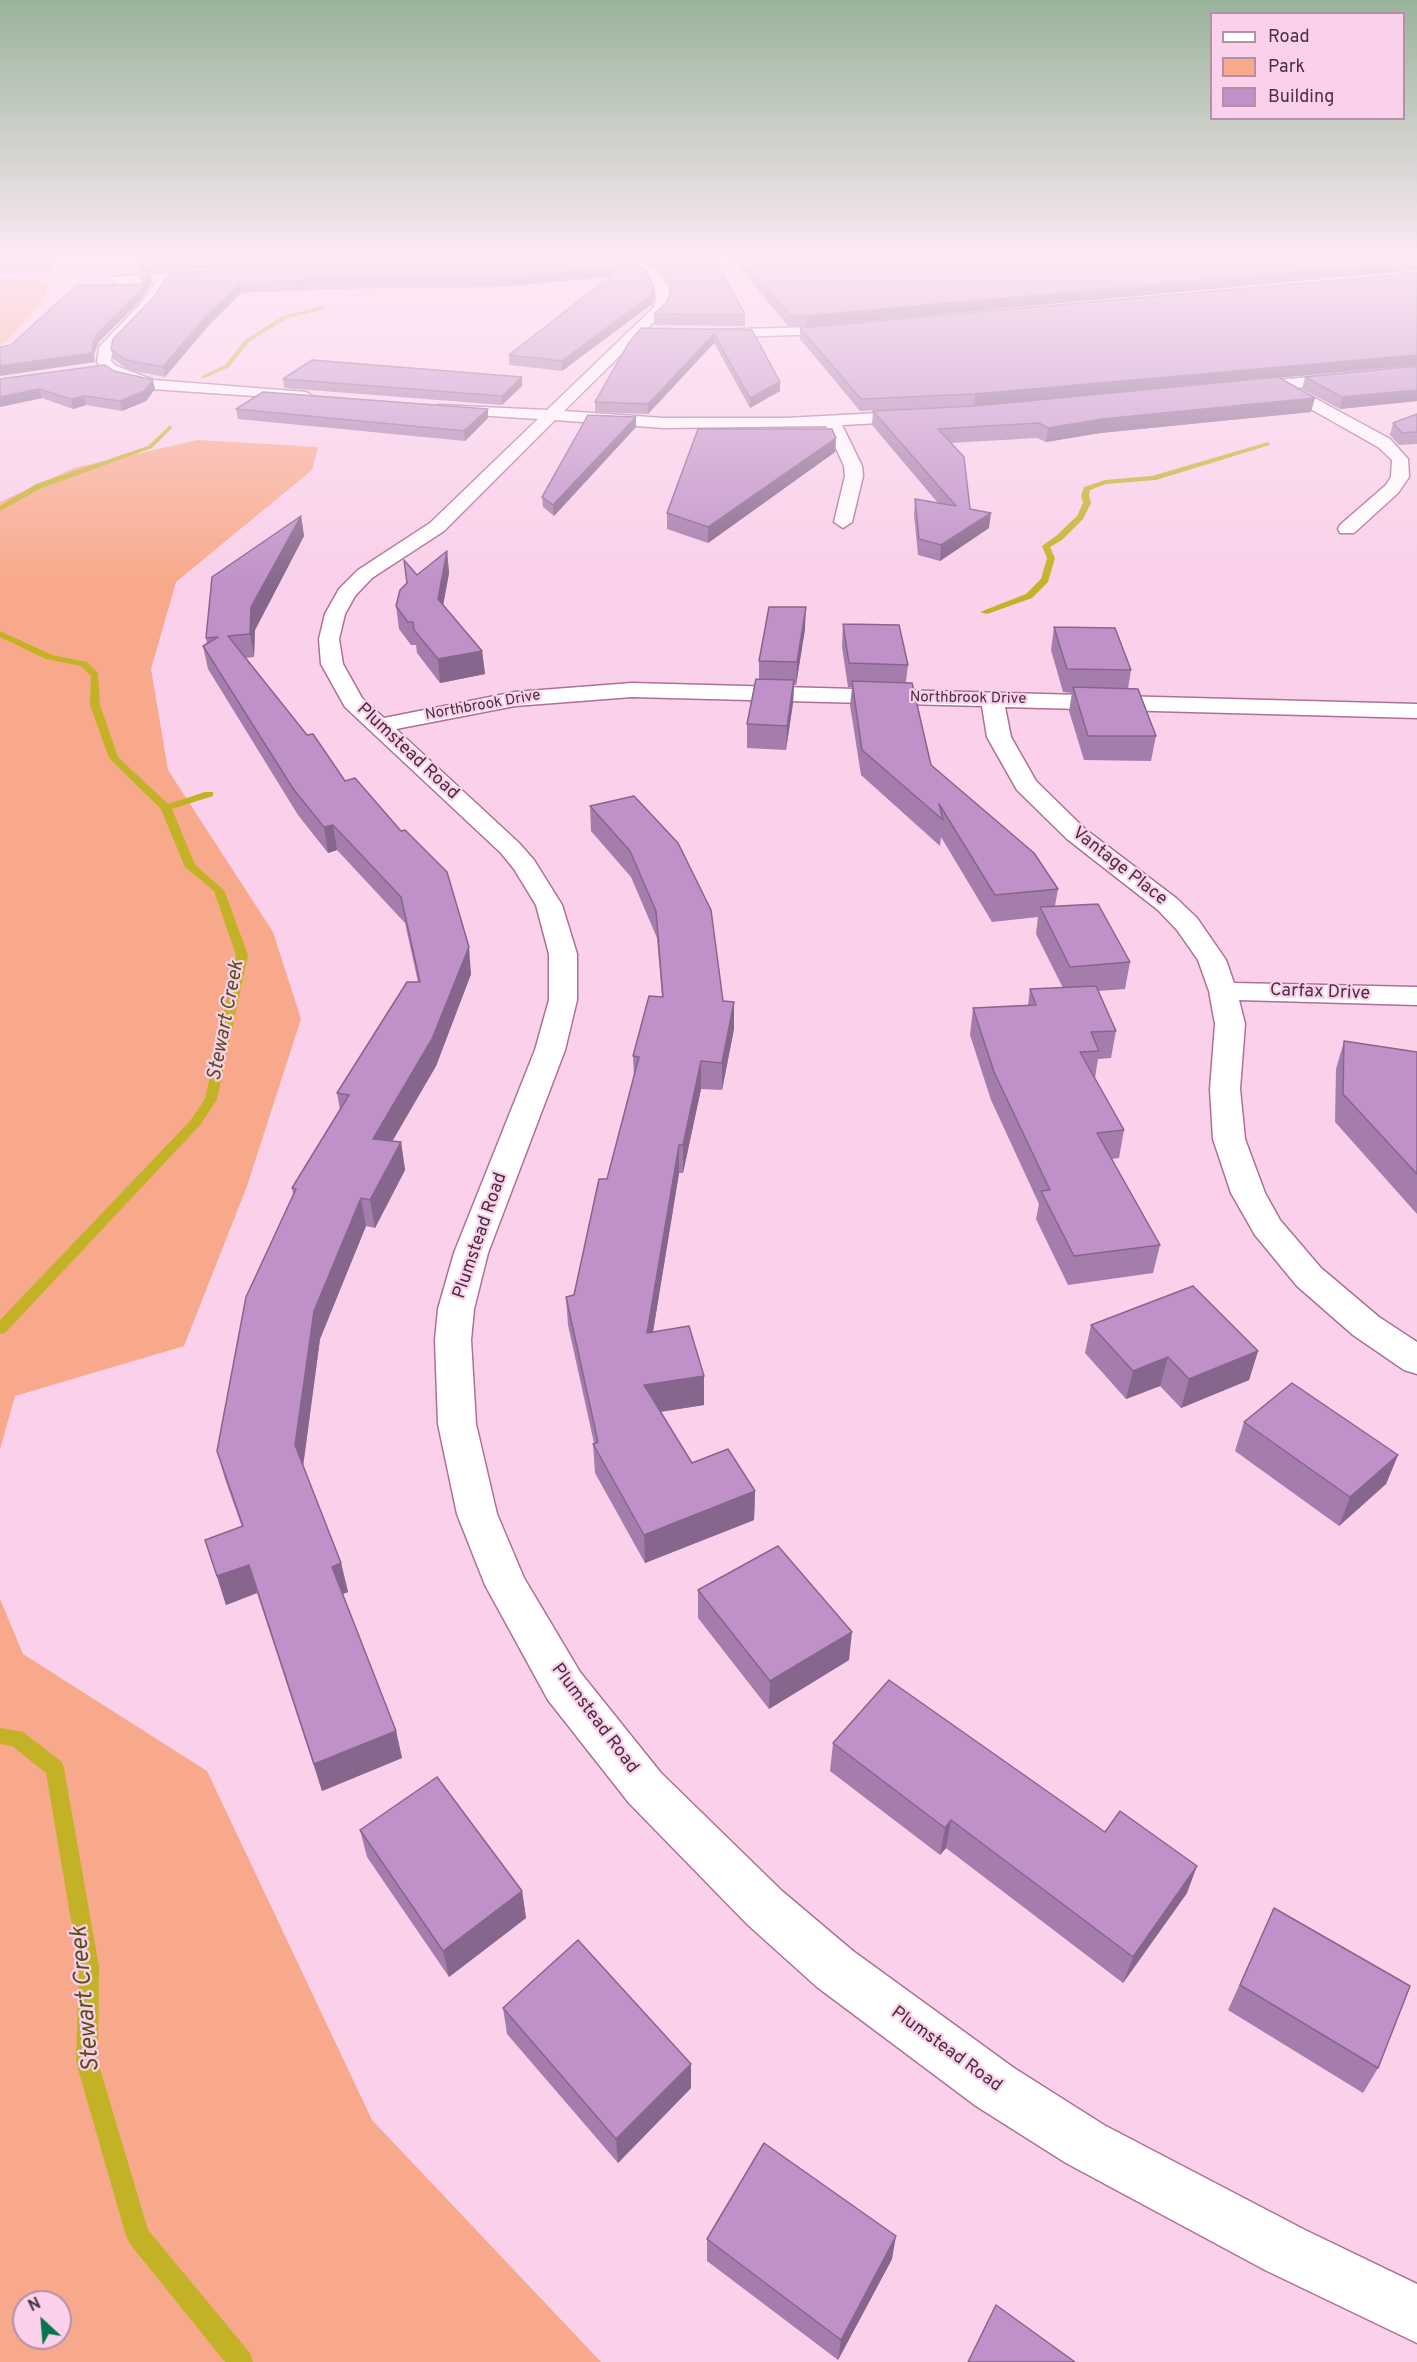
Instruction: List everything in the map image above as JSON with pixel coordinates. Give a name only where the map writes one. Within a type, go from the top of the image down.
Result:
[{"type":"street","name":"Plumstead Road","points":[[609,365],[551,416],[437,527],[364,574],[346,593],[334,614],[329,639],[332,664],[353,702],[510,848],[525,866],[549,905],[563,954],[563,1000],[550,1050],[471,1253],[456,1310],[453,1340],[457,1424],[477,1514],[506,1585],[564,1686],[645,1788],[765,1908],[835,1969],[967,2067],[1085,2144],[1285,2250],[1417,2313]]},
{"type":"street","points":[[89,370],[109,367],[122,375],[152,384],[320,398]]},
{"type":"street","points":[[1233,389],[1417,371]]},
{"type":"street","points":[[1280,385],[1384,443],[1400,459],[1401,477],[1392,489],[1347,529]]},
{"type":"street","points":[[425,406],[664,423],[832,421],[938,415]]},
{"type":"street","points":[[832,421],[853,466],[854,476],[843,522]]},
{"type":"street","name":"Northbrook Drive","points":[[378,726],[515,699],[579,692],[633,690],[1417,711]]},
{"type":"street","name":"Vantage Place","points":[[992,699],[999,737],[1026,785],[1076,834],[1146,885],[1181,917],[1212,960],[1223,991],[1230,1024],[1225,1089],[1229,1139],[1248,1193],[1267,1227],[1309,1277],[1366,1326],[1417,1360]]},
{"type":"street","name":"Carfax Drive","points":[[1223,991],[1417,996]]},
{"type":"green space","points":[[198,440],[318,447],[312,470],[176,582],[151,669],[168,770],[273,932],[301,1019],[247,1186],[184,1346],[15,1396],[0,1449],[0,502],[74,468]]},
{"type":"green space","points":[[0,1599],[23,1654],[207,1771],[372,2120],[601,2362],[0,2362]]},
{"type":"building","points":[[105,365],[114,371],[153,380],[144,391],[120,401],[84,396],[71,399],[39,389],[0,397],[0,379]]},
{"type":"building","points":[[304,365],[377,365],[522,377],[502,396],[283,379]]},
{"type":"building","points":[[616,365],[685,365],[648,404],[595,402]]},
{"type":"building","points":[[732,365],[771,365],[780,382],[750,398]]},
{"type":"building","points":[[832,365],[1301,365],[975,394],[861,399]]},
{"type":"building","points":[[1417,366],[1417,390],[1342,397],[1305,377]]},
{"type":"building","points":[[1278,377],[1315,398],[1102,419],[1048,428],[1039,423],[938,429],[964,457],[970,509],[991,513],[941,545],[919,539],[915,499],[956,506],[873,411],[975,406]]},
{"type":"building","points":[[263,392],[488,409],[464,431],[236,409]]},
{"type":"building","points":[[1417,414],[1417,432],[1402,433],[1393,423]]},
{"type":"building","points":[[588,415],[636,417],[553,505],[542,497]]},
{"type":"building","points":[[698,429],[832,429],[836,438],[708,527],[667,513]]},
{"type":"building","points":[[301,516],[251,607],[250,634],[228,636],[307,735],[313,734],[345,781],[355,778],[401,831],[405,830],[447,872],[469,947],[432,1039],[373,1139],[401,1142],[370,1200],[361,1198],[314,1311],[295,1445],[341,1563],[332,1567],[396,1731],[314,1764],[249,1565],[217,1576],[205,1540],[243,1526],[217,1451],[246,1297],[296,1189],[292,1188],[349,1095],[337,1093],[407,982],[420,982],[401,897],[333,825],[324,827],[294,790],[203,646],[218,637],[206,638],[212,577]]},
{"type":"building","points":[[447,551],[438,599],[482,651],[438,659],[414,630],[413,622],[408,622],[396,606],[400,590],[407,583],[404,560],[417,575]]},
{"type":"building","points":[[769,607],[806,607],[797,662],[759,661]]},
{"type":"building","points":[[843,624],[899,625],[908,665],[849,663]]},
{"type":"building","points":[[1054,627],[1115,628],[1131,670],[1067,669]]},
{"type":"building","points":[[756,679],[794,680],[787,726],[747,724]]},
{"type":"building","points":[[852,681],[912,683],[931,765],[1034,853],[1058,889],[995,895],[939,804],[943,820],[862,750]]},
{"type":"building","points":[[1073,687],[1138,689],[1156,736],[1088,736]]},
{"type":"building","points":[[634,796],[678,843],[711,910],[723,1001],[734,1002],[722,1063],[701,1061],[683,1145],[679,1145],[647,1333],[689,1326],[704,1376],[644,1385],[692,1463],[728,1449],[755,1491],[644,1535],[593,1444],[598,1442],[566,1297],[574,1295],[599,1179],[607,1179],[639,1057],[633,1056],[649,996],[663,997],[656,911],[630,851],[590,806]]},
{"type":"building","points":[[1098,904],[1130,962],[1070,967],[1040,907]]},
{"type":"building","points":[[1096,986],[1116,1031],[1091,1032],[1099,1051],[1080,1052],[1124,1130],[1097,1133],[1160,1245],[1074,1256],[1041,1191],[1050,1190],[994,1072],[973,1008],[1036,1005],[1030,989]]},
{"type":"building","points":[[1344,1041],[1417,1052],[1417,1174],[1343,1094]]},
{"type":"building","points":[[1193,1286],[1258,1351],[1189,1379],[1168,1357],[1133,1371],[1091,1325]]},
{"type":"building","points":[[1292,1383],[1398,1455],[1350,1497],[1244,1422]]},
{"type":"building","points":[[778,1546],[852,1632],[770,1681],[698,1590]]},
{"type":"building","points":[[889,1680],[1105,1832],[1120,1811],[1197,1866],[1133,1957],[951,1820],[945,1828],[833,1743]]},
{"type":"building","points":[[437,1777],[522,1891],[443,1951],[360,1830]]},
{"type":"building","points":[[1274,1908],[1410,1986],[1378,2068],[1240,1985]]},
{"type":"building","points":[[578,1940],[691,2064],[616,2139],[503,2008]]},
{"type":"building","points":[[764,2143],[896,2236],[841,2340],[707,2239]]},
{"type":"building","points":[[996,2305],[1075,2362],[968,2362]]},
{"type":"waterway","points":[[203,377],[228,365]]},
{"type":"waterway","points":[[0,509],[39,486],[150,447],[170,427]]},
{"type":"waterway","points":[[984,612],[1029,596],[1045,580],[1051,558],[1046,546],[1059,538],[1080,517],[1087,503],[1085,496],[1087,489],[1105,482],[1153,478],[1268,444]]},
{"type":"waterway","name":"Stewart Creek","points":[[0,634],[49,657],[84,664],[95,675],[95,705],[114,758],[166,808]]},
{"type":"waterway","points":[[166,808],[209,794]]},
{"type":"waterway","name":"Stewart Creek","points":[[0,1329],[195,1124],[211,1099],[242,955],[219,890],[190,867],[166,808]]},
{"type":"waterway","name":"Stewart Creek","points":[[0,1736],[16,1738],[55,1768],[89,1967],[87,2062],[138,2236],[241,2362]]}]
